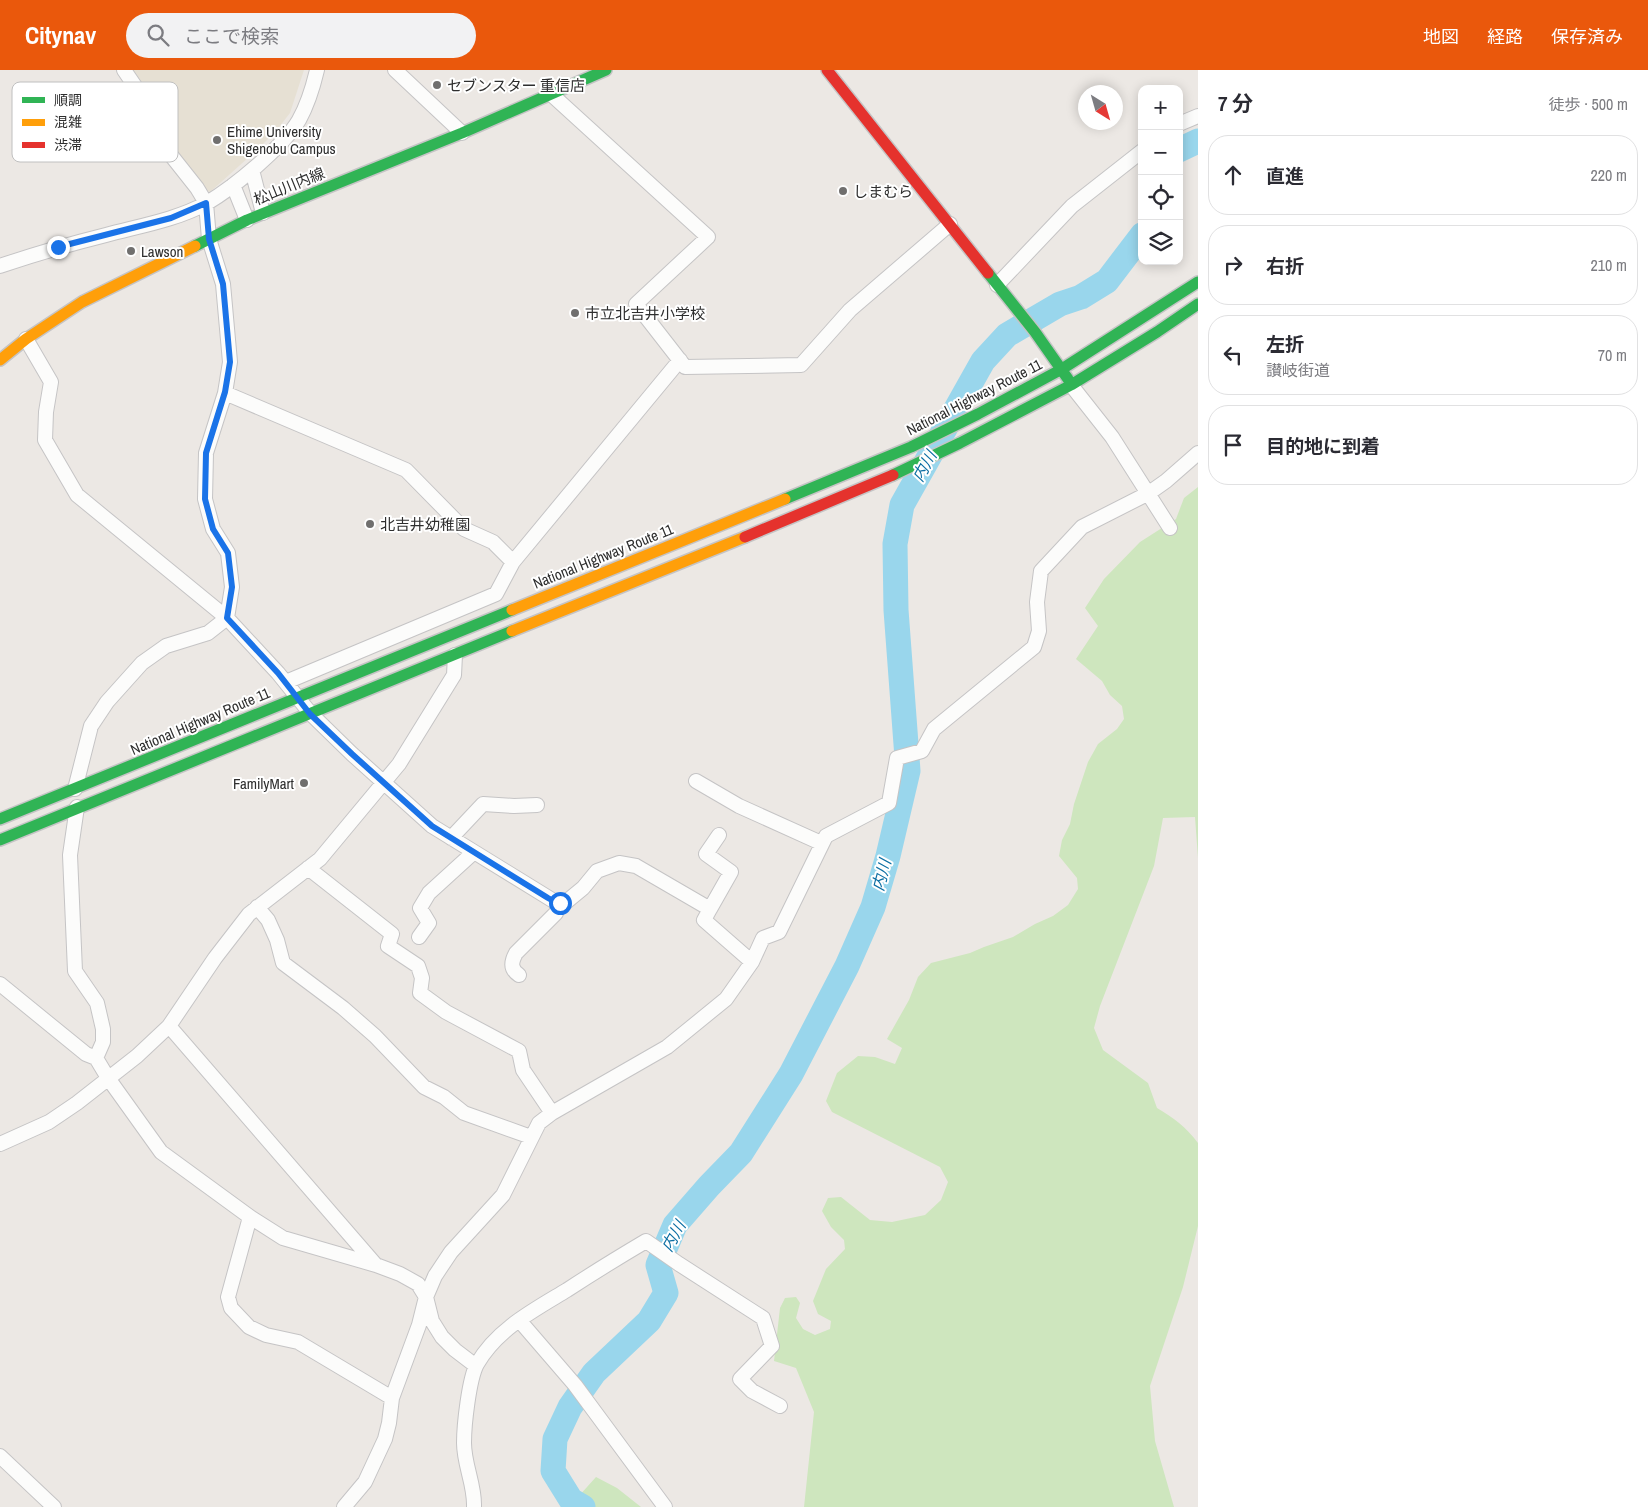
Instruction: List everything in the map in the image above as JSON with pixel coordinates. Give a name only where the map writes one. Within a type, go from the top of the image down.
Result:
[{"type":"main road","name":"松山川内線","points":[[0,360],[26,339],[82,302],[247,220],[462,134],[606,70]]},
{"type":"main road","points":[[827,70],[1035,332],[1062,369],[1071,385]]},
{"type":"main road","name":"National Highway Route 11","points":[[0,818],[911,447],[1062,369],[1198,282]]},
{"type":"main road","points":[[0,840],[396,677],[677,565],[904,470],[1071,385],[1157,332],[1198,304]]},
{"type":"street","points":[[124,70],[132,82]]},
{"type":"street","points":[[0,266],[58,247],[171,218],[206,203],[252,170],[281,143],[299,121],[311,93],[317,70]]},
{"type":"street","points":[[395,70],[462,134]]},
{"type":"street","points":[[551,94],[708,237],[636,304],[685,367],[801,365],[850,310],[950,224]]},
{"type":"street","points":[[1183,122],[1198,116]]},
{"type":"street","points":[[997,285],[1072,206],[1138,154]]},
{"type":"street","points":[[75,789],[91,726],[107,702],[142,663],[166,646],[208,633],[227,618],[232,587],[228,553],[213,529],[205,499],[206,453],[225,392],[230,362],[223,284],[209,239],[206,203],[197,188],[176,162]]},
{"type":"street","points":[[252,170],[263,213]]},
{"type":"street","points":[[233,185],[247,220]]},
{"type":"street","points":[[26,339],[51,382],[46,412],[45,440],[77,495],[227,618],[286,682],[310,714],[432,826],[557,903],[566,902],[583,888],[597,871],[618,863],[636,866],[710,909]]},
{"type":"street","points":[[286,682],[496,594],[513,562],[680,360]]},
{"type":"street","points":[[1071,385],[1112,437],[1170,528]]},
{"type":"street","points":[[225,392],[406,470],[464,529],[493,542],[513,562]]},
{"type":"street","points":[[344,1507],[365,1482],[385,1439],[392,1398],[419,1325],[426,1297],[435,1276],[451,1252],[503,1195],[539,1123],[552,1113],[667,1047],[726,999],[752,962],[763,938],[779,932],[826,836],[889,802],[897,758],[922,751],[934,729],[1034,647],[1039,631],[1037,602],[1041,572],[1082,527],[1149,493],[1198,453]]},
{"type":"street","points":[[0,1144],[49,1122],[77,1103],[138,1056],[169,1026],[215,958],[248,914],[320,859],[399,764],[454,675],[455,654]]},
{"type":"street","points":[[696,781],[739,806],[821,843]]},
{"type":"street","points":[[451,838],[483,804],[537,805]]},
{"type":"street","points":[[77,807],[70,855],[75,971],[97,1002],[103,1028],[103,1042],[96,1058]]},
{"type":"street","points":[[719,835],[706,854],[731,872],[704,920],[752,962]]},
{"type":"street","points":[[419,937],[429,923],[420,908],[429,894],[474,852]]},
{"type":"street","points":[[308,868],[392,934],[388,946],[418,966],[421,972],[420,993],[446,1012],[519,1051],[523,1070],[552,1113]]},
{"type":"street","points":[[519,975],[514,972],[511,966],[516,953],[556,913],[560,903]]},
{"type":"street","points":[[257,907],[268,920],[284,963],[343,1008],[375,1036],[424,1087],[444,1098],[464,1113],[531,1138]]},
{"type":"street","points":[[0,984],[86,1054],[96,1058],[108,1078],[161,1152],[250,1217],[283,1238],[376,1265],[400,1274],[418,1284],[426,1297],[432,1320],[442,1337],[476,1366]]},
{"type":"street","points":[[169,1026],[376,1265]]},
{"type":"street","points":[[250,1217],[228,1297],[231,1308],[250,1327],[266,1335],[298,1342],[392,1398]]},
{"type":"street","points":[[487,1507],[474,1501],[464,1444],[467,1402],[476,1366],[491,1343],[519,1320],[646,1241],[763,1318],[772,1346],[740,1379],[752,1391],[780,1406]]},
{"type":"street","points":[[519,1320],[575,1385],[665,1507]]},
{"type":"street","points":[[0,1456],[54,1507]]},
{"type":"shaded area","name":"Ehime University Shigenobu Campus","points":[[133,70],[304,70],[290,113],[258,149],[210,192],[201,188],[178,156],[178,82],[142,82]]},
{"type":"green space","points":[[1198,487],[1198,858],[1195,817],[1163,818],[1154,866],[1100,1006],[1094,1028],[1103,1050],[1148,1083],[1157,1108],[1179,1123],[1198,1143],[1198,1226],[1183,1287],[1150,1386],[1155,1441],[1174,1507],[804,1507],[814,1412],[796,1368],[774,1361],[780,1308],[785,1298],[796,1297],[800,1303],[796,1318],[803,1329],[815,1335],[830,1329],[831,1321],[818,1314],[813,1301],[826,1269],[845,1249],[844,1240],[831,1227],[822,1211],[828,1198],[841,1197],[870,1220],[892,1222],[925,1215],[941,1200],[948,1182],[940,1167],[832,1112],[826,1101],[837,1073],[858,1056],[875,1057],[895,1064],[902,1048],[887,1039],[909,1000],[918,977],[931,963],[970,953],[1013,937],[1053,916],[1068,905],[1078,889],[1077,878],[1059,856],[1062,840],[1070,824],[1074,804],[1088,762],[1098,744],[1117,729],[1124,719],[1122,706],[1110,695],[1102,681],[1076,659],[1098,626],[1085,608],[1104,579],[1140,542],[1176,519],[1184,498]]},
{"type":"green space","points":[[596,1477],[617,1488],[641,1507],[578,1507],[578,1497]]},
{"type":"waterway","name":"内川","points":[[1183,148],[1198,141]]},
{"type":"waterway","name":"内川","points":[[583,1507],[571,1500],[553,1471],[555,1439],[570,1407],[594,1373],[649,1321],[666,1293],[658,1265],[675,1225],[741,1153],[791,1074],[847,966],[873,907],[888,856],[908,771],[896,610],[895,544],[902,505],[983,361],[1007,335],[1060,304],[1081,297],[1107,281],[1138,240]]},
{"type":"traffic: fast","points":[[195,246],[247,220],[462,133],[606,70]]},
{"type":"traffic: fast","points":[[988,273],[1035,332],[1068,379]]},
{"type":"traffic: fast","points":[[785,499],[911,447],[978,414],[1062,369],[1198,282]]},
{"type":"traffic: fast","points":[[893,475],[960,443],[1071,385],[1157,332],[1198,304]]},
{"type":"traffic: fast","points":[[0,819],[512,610]]},
{"type":"traffic: fast","points":[[0,840],[512,631]]},
{"type":"traffic: slow","points":[[0,360],[26,339],[82,302],[195,246]]},
{"type":"traffic: slow","points":[[512,610],[785,499]]},
{"type":"traffic: slow","points":[[512,631],[745,537]]},
{"type":"traffic: jam","points":[[827,70],[988,273]]},
{"type":"traffic: jam","points":[[745,537],[893,475]]},
{"type":"place","name":"セブンスター 重信店","points":[[437,85]]},
{"type":"place","name":"Ehime University Shigenobu Campus","points":[[217,140]]},
{"type":"place","name":"しまむら","points":[[843,191]]},
{"type":"place","name":"Lawson","points":[[131,251]]},
{"type":"place","name":"市立北吉井小学校","points":[[575,313]]},
{"type":"place","name":"北吉井幼稚園","points":[[370,524]]},
{"type":"place","name":"FamilyMart","points":[[304,783]]},
{"type":"route","points":[[58,247],[171,218],[206,203],[209,239],[223,284],[230,362],[225,392],[206,453],[205,499],[213,529],[228,553],[232,587],[227,618],[286,682],[310,714],[432,826],[548,898],[560,903]]}]
